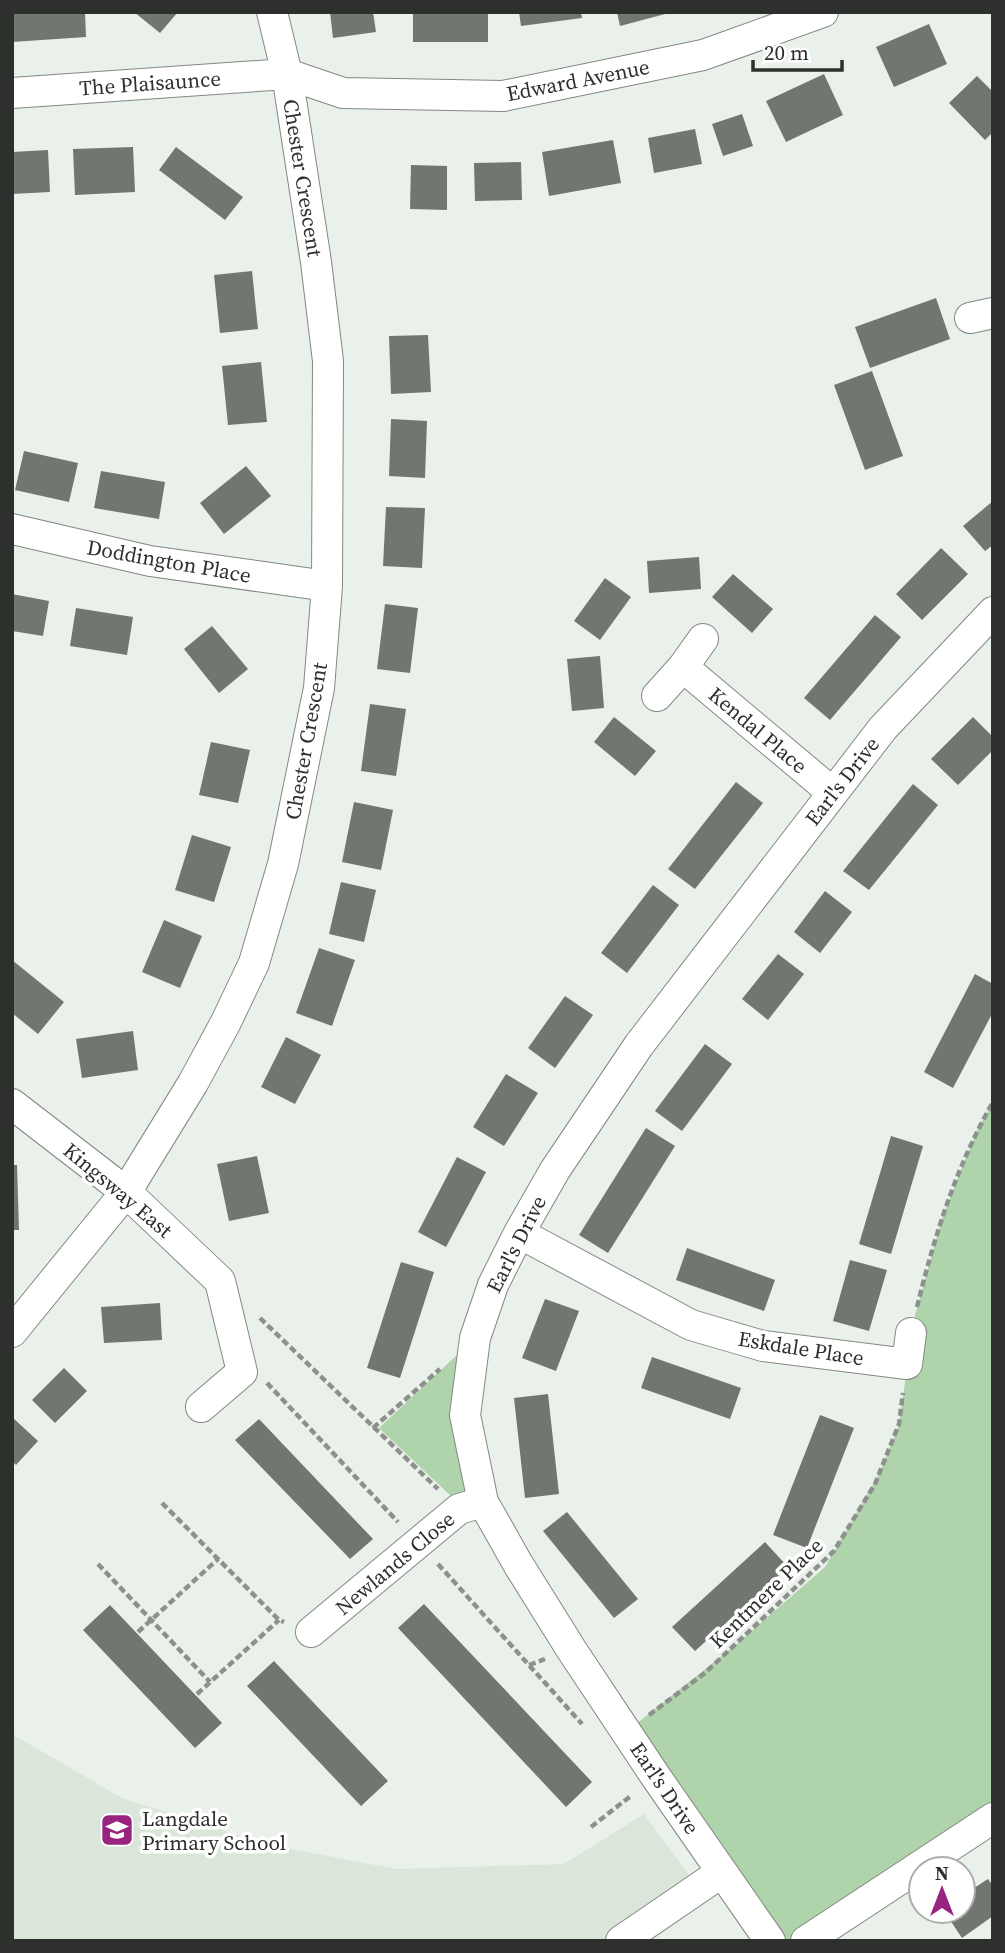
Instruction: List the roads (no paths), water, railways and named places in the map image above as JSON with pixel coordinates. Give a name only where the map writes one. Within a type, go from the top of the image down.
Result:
[{"type":"street","name":"Chester Crescent","points":[[12,1332],[126,1192],[193,1083],[226,1022],[254,963],[283,863],[319,688],[327,586],[328,361],[316,262],[287,74],[272,12]]},
{"type":"street","name":"Edward Avenue","points":[[287,74],[343,93],[503,96],[703,55],[823,12]]},
{"type":"street","name":"The Plaisaunce","points":[[12,93],[287,74]]},
{"type":"street","name":"Doddington Place","points":[[12,529],[150,561],[327,586]]},
{"type":"street","name":"Earl's Drive","points":[[770,1941],[656,1777],[525,1574],[471,1505],[465,1415],[475,1338],[493,1284],[519,1233],[555,1170],[639,1045],[883,728],[993,612]]},
{"type":"street","points":[[657,696],[703,639]]},
{"type":"street","name":"Kendal Place","points":[[683,667],[833,793]]},
{"type":"street","name":"Kingsway East","points":[[12,1104],[126,1192],[220,1281],[242,1372],[201,1407]]},
{"type":"street","name":"Eskdale Place","points":[[519,1233],[691,1325],[763,1346],[907,1364],[911,1333]]},
{"type":"street","name":"Newlands Close","points":[[311,1632],[410,1534],[471,1505]]},
{"type":"street","points":[[806,1941],[993,1818]]},
{"type":"street","points":[[621,1941],[722,1872]]},
{"type":"place","name":"Langdale Primary School","points":[[117,1830]]}]
